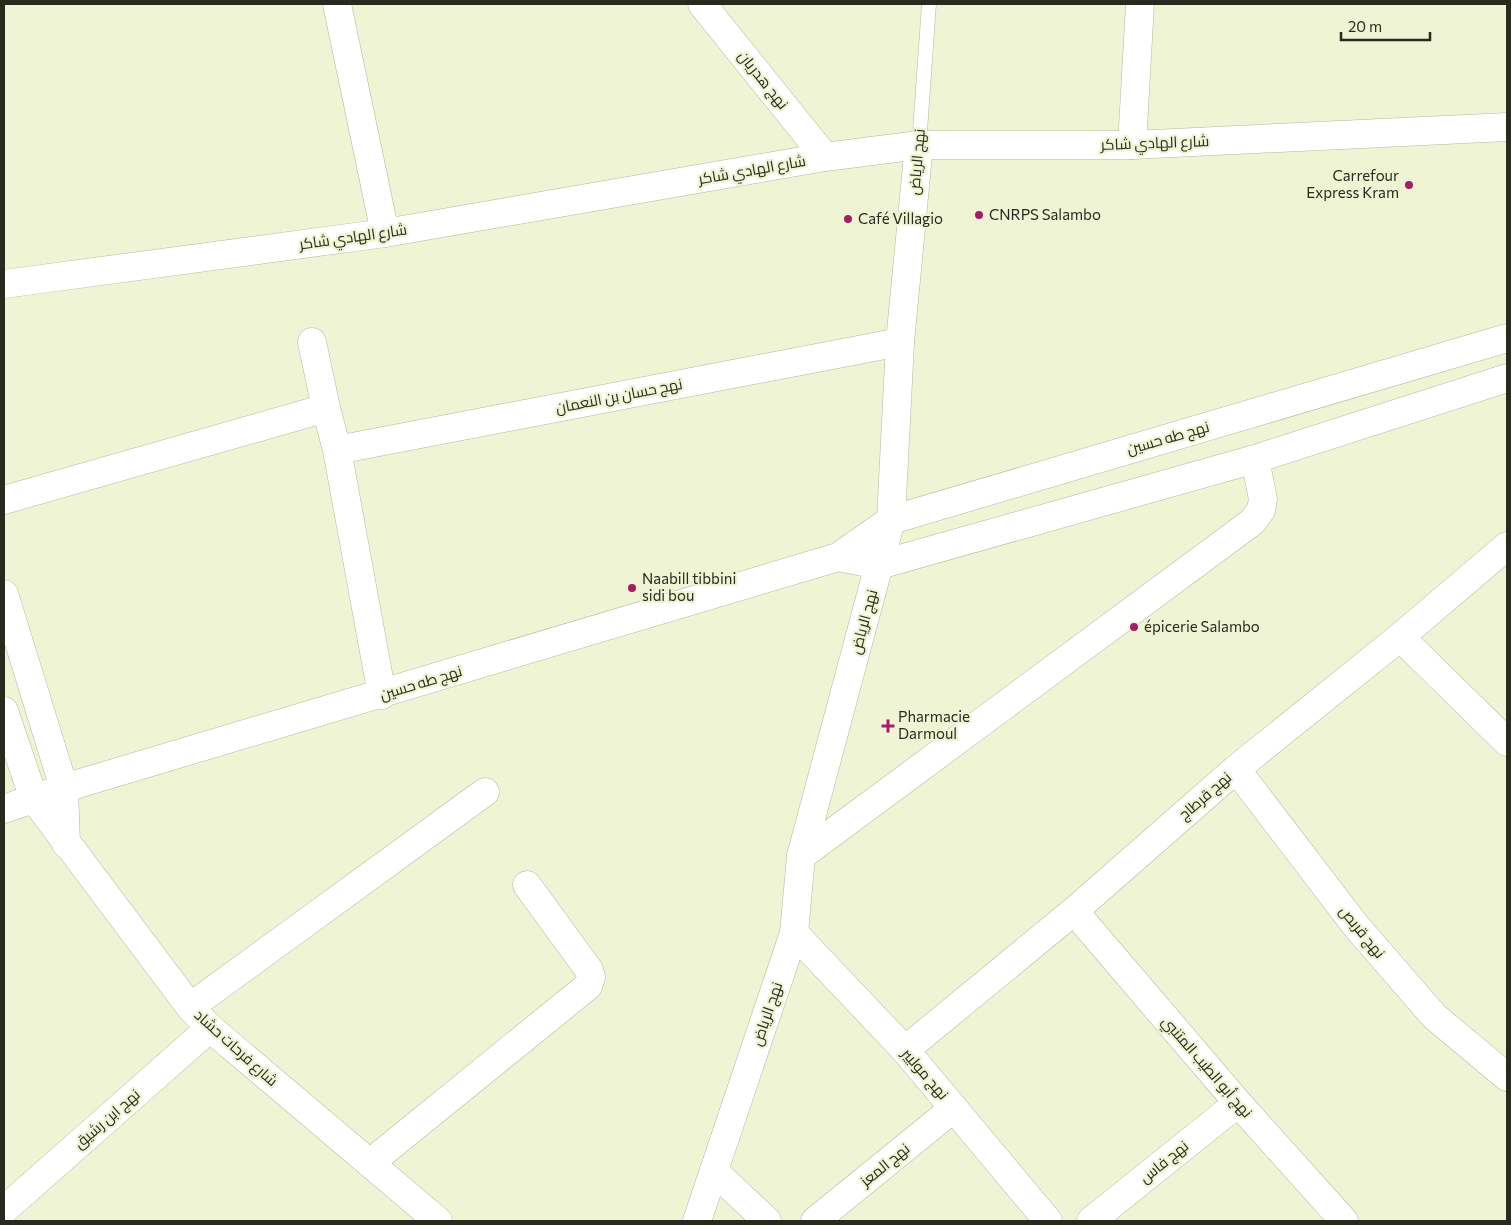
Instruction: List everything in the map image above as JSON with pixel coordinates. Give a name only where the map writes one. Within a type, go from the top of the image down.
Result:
[{"type":"street","points":[[337,4],[385,234]]},
{"type":"street","name":"نهج هدريان","points":[[702,4],[825,157]]},
{"type":"street","points":[[1132,145],[1140,4]]},
{"type":"street","name":"شارع الهادي شاكر","points":[[4,284],[385,234],[825,157],[919,145],[1132,145],[1507,127]]},
{"type":"street","name":"نهج الرياض","points":[[697,1221],[794,933],[801,856],[891,520],[900,342],[919,145]]},
{"type":"street","name":"نهج طه حسين","points":[[4,809],[64,788],[838,558],[891,520],[1507,338]]},
{"type":"street","points":[[312,342],[337,450],[382,695]]},
{"type":"street","name":"نهج حسان بن النعمان","points":[[337,450],[900,342]]},
{"type":"street","name":"نهج طه حسين","points":[[838,558],[879,565],[1255,459],[1507,378]]},
{"type":"street","points":[[4,500],[326,408]]},
{"type":"street","points":[[801,856],[1252,522],[1261,510],[1263,498],[1255,459]]},
{"type":"street","name":"نهج قرطاج","points":[[905,1050],[1074,911],[1236,769],[1400,637],[1507,546]]},
{"type":"street","points":[[4,594],[64,788],[66,844]]},
{"type":"street","points":[[1400,637],[1507,742]]},
{"type":"street","name":"شارع فرحات حشاد","points":[[4,711],[34,799],[190,1007],[210,1028],[438,1221]]},
{"type":"street","name":"نهج قربص","points":[[1236,769],[1356,926],[1434,1016],[1507,1076]]},
{"type":"street","points":[[190,1007],[485,792]]},
{"type":"street","points":[[370,1163],[588,986],[591,977],[589,970],[527,885]]},
{"type":"street","name":"نهج أبو الطيب المتنبي","points":[[1074,911],[1238,1103],[1344,1221]]},
{"type":"street","name":"نهج موليير","points":[[794,933],[905,1050],[1048,1221]]},
{"type":"street","name":"نهج ابن رشيق","points":[[4,1210],[210,1028]]},
{"type":"street","name":"نهج فاس","points":[[1091,1221],[1238,1103]]},
{"type":"street","name":"نهج المعز","points":[[815,1221],[954,1108]]},
{"type":"street","points":[[714,1171],[767,1221]]},
{"type":"lane","name":"نهج الرياض","points":[[919,145],[928,4]]},
{"type":"place","name":"Carrefour Express Kram","points":[[1409,185]]},
{"type":"place","name":"CNRPS Salambo","points":[[979,215]]},
{"type":"place","name":"Café Villagio","points":[[848,219]]},
{"type":"place","name":"Naabill tibbini sidi bou","points":[[632,588]]},
{"type":"place","name":"épicerie Salambo","points":[[1134,627]]},
{"type":"place","name":"Pharmacie Darmoul","points":[[888,726]]}]
